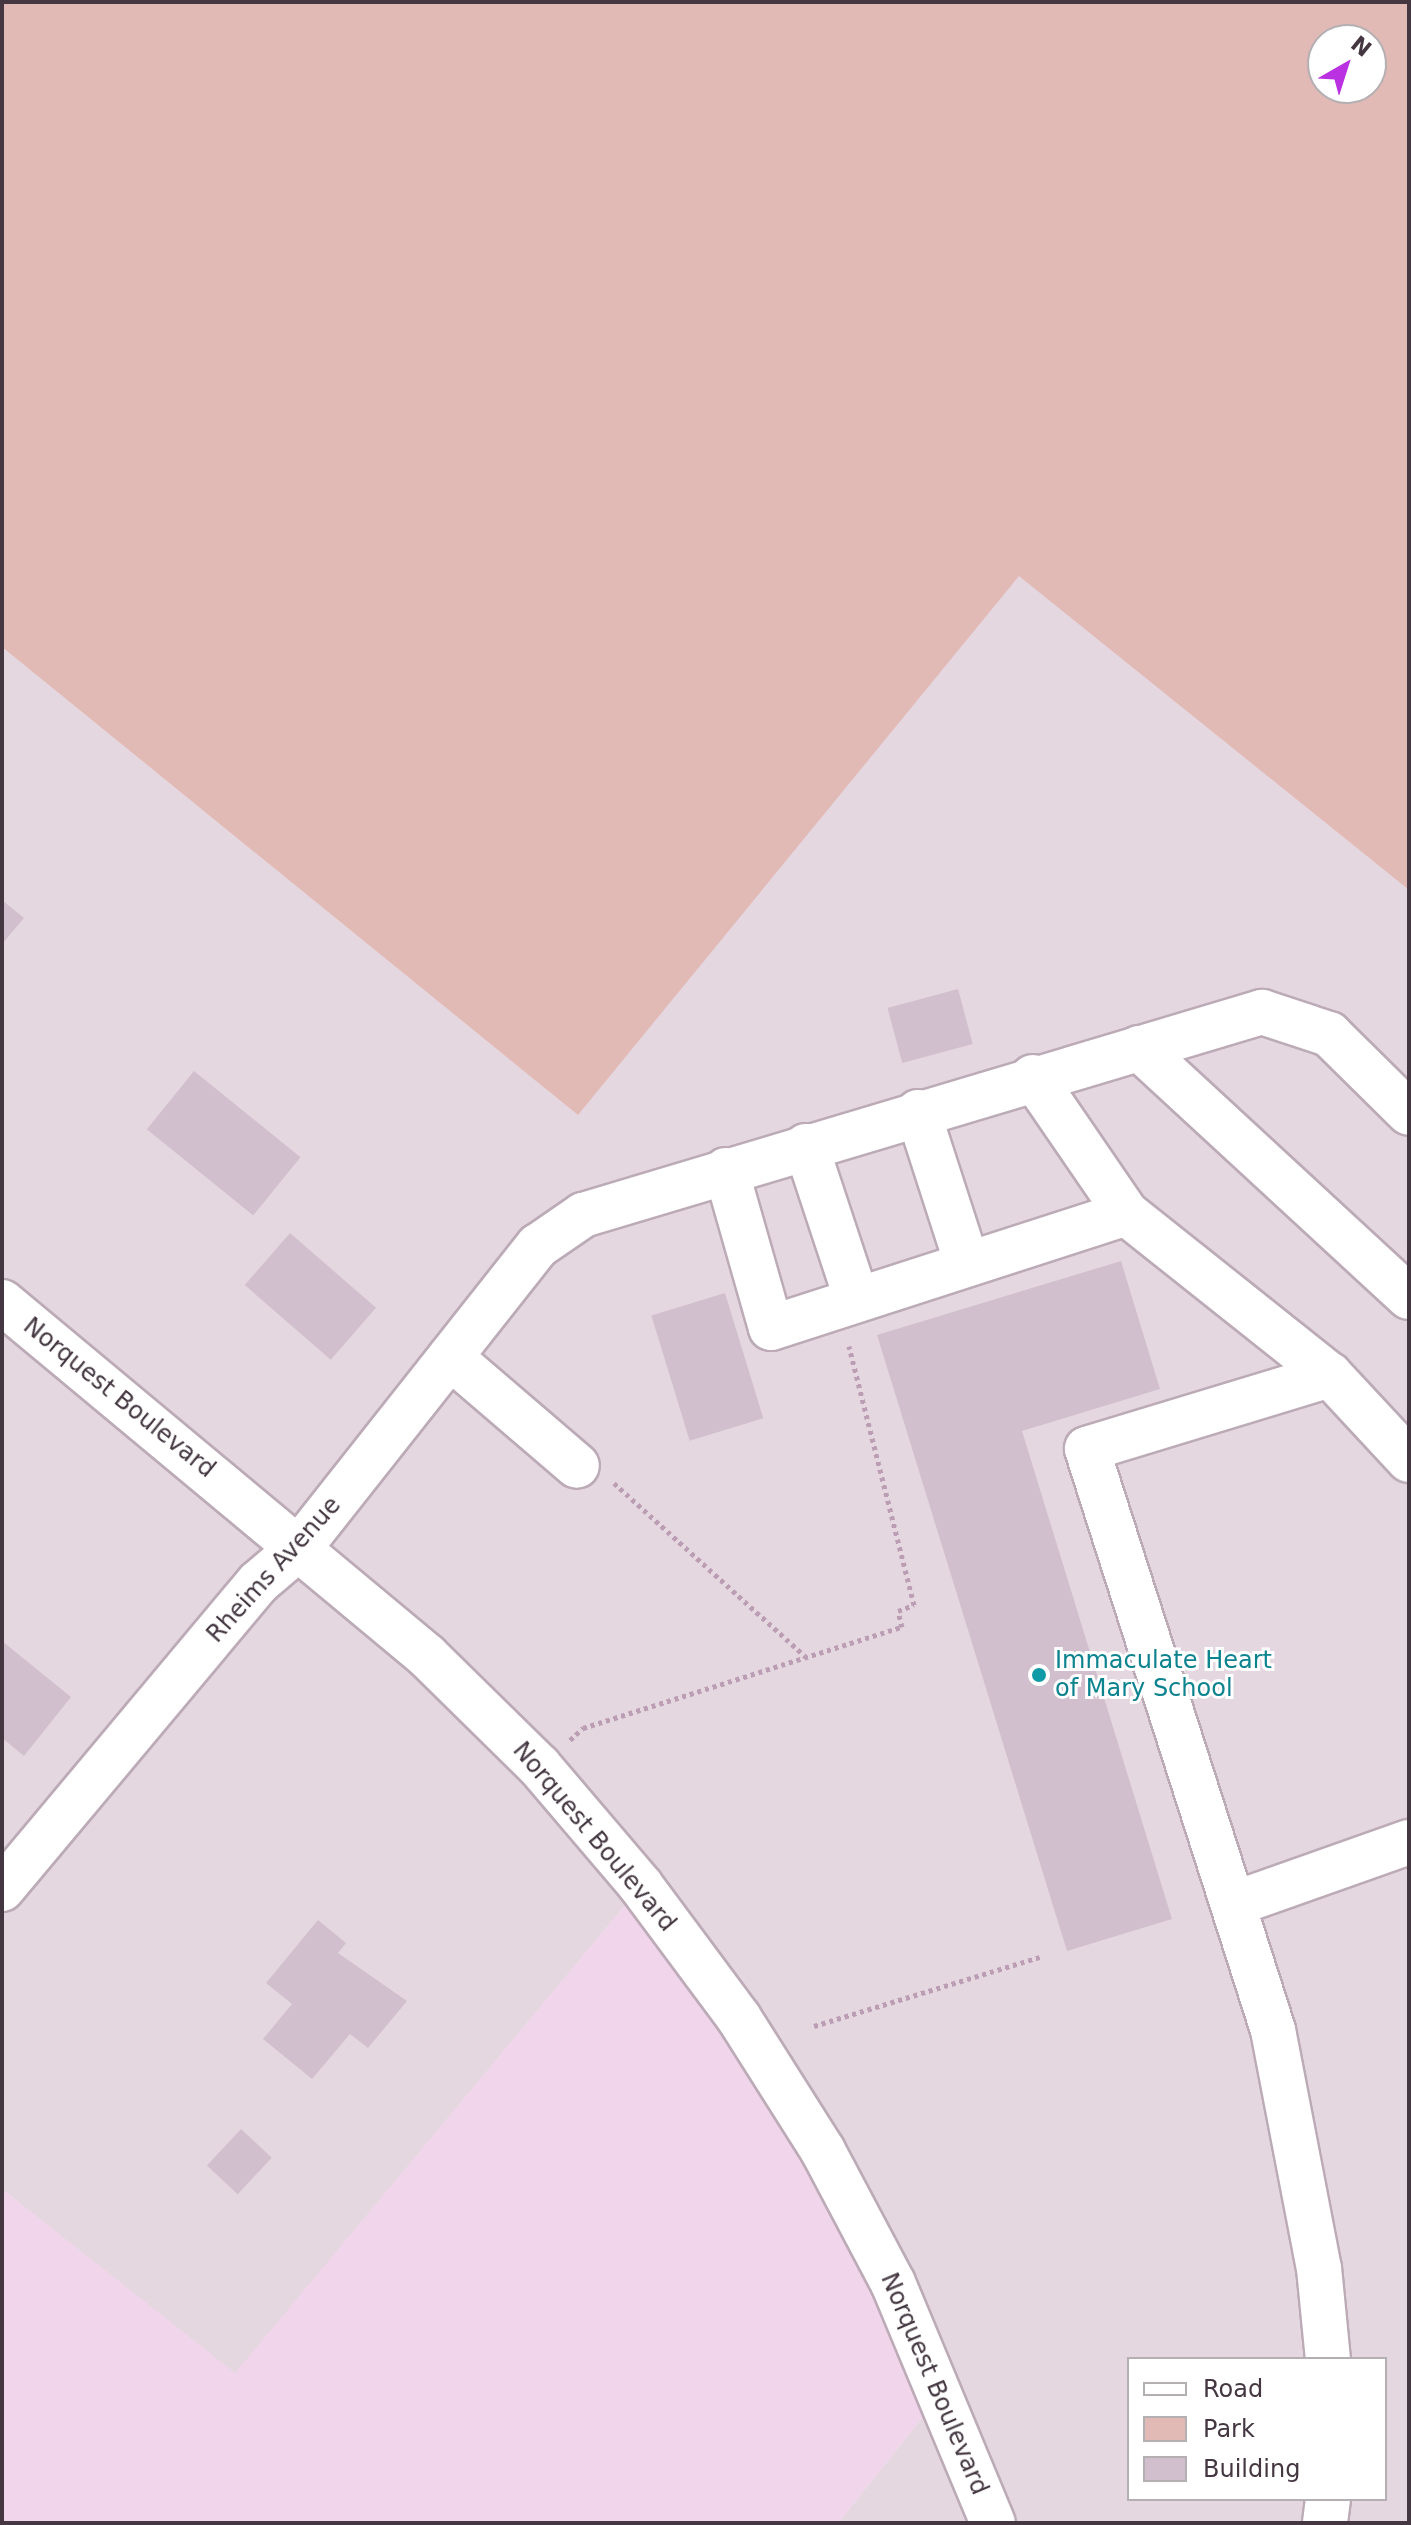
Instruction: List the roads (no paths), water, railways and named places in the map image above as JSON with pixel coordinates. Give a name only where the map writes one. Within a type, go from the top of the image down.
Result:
[{"type":"street","name":"Rheims Avenue","points":[[2,1889],[259,1582],[300,1547],[538,1246],[583,1215],[1033,1077],[1262,1012],[1329,1034],[1409,1113]]},
{"type":"street","points":[[1139,1048],[1409,1297]]},
{"type":"street","points":[[1033,1077],[1126,1213],[1330,1375],[1409,1460]]},
{"type":"street","points":[[918,1112],[967,1264]]},
{"type":"street","points":[[806,1146],[848,1303]]},
{"type":"street","points":[[726,1170],[771,1328],[1126,1213]]},
{"type":"street","name":"Norquest Boulevard","points":[[2,1302],[300,1547],[427,1656],[539,1766],[650,1898],[739,2018],[823,2151],[893,2283],[993,2523]]},
{"type":"street","points":[[450,1357],[577,1466]]},
{"type":"street","points":[[1328,2357],[1319,2268],[1273,2030],[1087,1449],[1330,1375]]},
{"type":"street","points":[[1234,1904],[1409,1842]]},
{"type":"street","points":[[1325,2523],[1328,2501]]},
{"type":"place","name":"Immaculate Heart of Mary School","points":[[1039,1675]]}]
